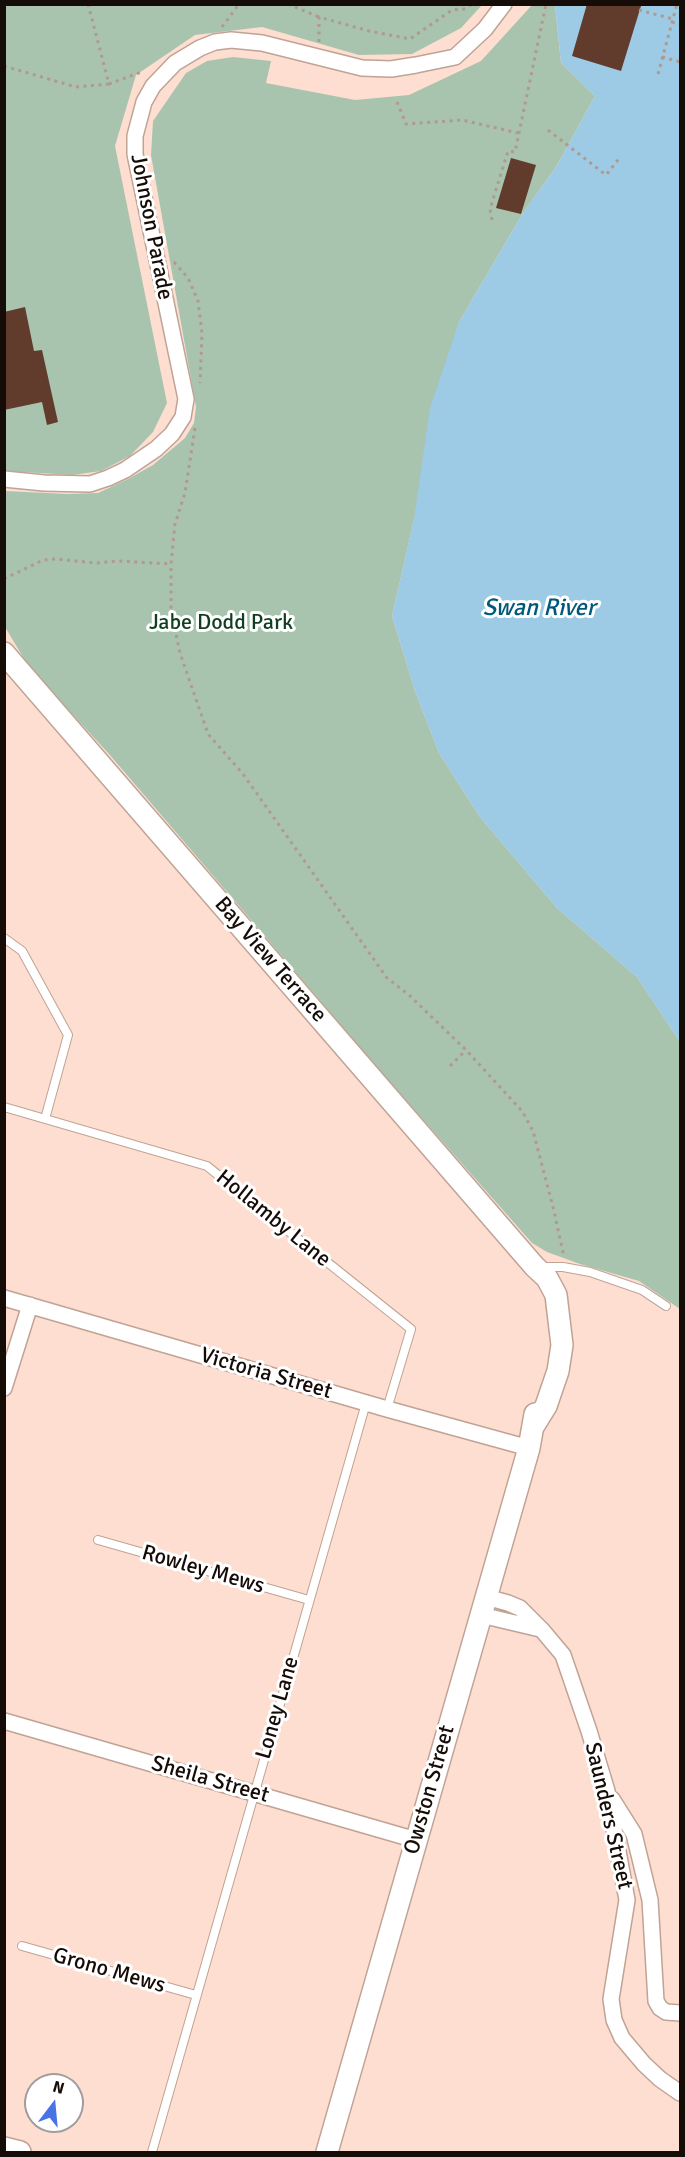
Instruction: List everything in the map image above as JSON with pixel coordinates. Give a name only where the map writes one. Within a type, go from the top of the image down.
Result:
[{"type":"street","name":"Johnson Parade","points":[[4,479],[90,484],[108,478],[125,470],[156,449],[172,434],[183,417],[186,399],[135,154],[135,136],[144,102],[153,86],[175,63],[215,42],[231,40],[262,43],[362,68],[391,69],[455,57],[485,29],[504,4]]},
{"type":"street","name":"Bay View Terrace","points":[[4,653],[535,1267]]},
{"type":"street","name":"Owston Street","points":[[327,2152],[529,1448],[533,1427],[546,1407],[558,1371],[562,1345],[553,1318],[537,1284],[535,1267]]},
{"type":"street","name":"Victoria Street","points":[[4,1298],[529,1448]]},
{"type":"street","points":[[4,1388],[30,1305]]},
{"type":"street","name":"Saunders Street","points":[[483,1606],[508,1603],[520,1608],[542,1629],[563,1655],[607,1791],[627,1900],[611,1999],[614,2020],[622,2038],[644,2064],[660,2079],[681,2093]]},
{"type":"street","name":"Sheila Street","points":[[4,1721],[416,1840]]},
{"type":"street","points":[[607,1791],[634,1834],[650,1900],[656,2001],[666,2012],[681,2013]]},
{"type":"street","points":[[4,2148],[20,2152]]},
{"type":"lane","points":[[4,938],[22,951],[68,1035],[45,1119]]},
{"type":"lane","name":"Hollamby Lane","points":[[4,1107],[207,1166],[411,1329],[387,1409]]},
{"type":"lane","points":[[535,1267],[563,1267],[590,1272],[642,1290],[666,1306]]},
{"type":"lane","name":"Loney Lane","points":[[152,2152],[366,1403]]},
{"type":"lane","name":"Rowley Mews","points":[[98,1540],[309,1600]]},
{"type":"lane","name":"Grono Mews","points":[[22,1946],[196,1995]]},
{"type":"path","points":[[88,4],[109,84]]},
{"type":"path","points":[[220,29],[239,4]]},
{"type":"path","points":[[288,4],[319,17],[369,31],[410,39],[452,10],[464,9],[472,4]]},
{"type":"path","points":[[492,220],[490,209],[508,151],[515,152],[546,4]]},
{"type":"path","points":[[658,74],[678,4]]},
{"type":"path","points":[[639,10],[681,25]]},
{"type":"path","points":[[319,17],[319,56]]},
{"type":"path","points":[[662,57],[681,62]]},
{"type":"path","points":[[4,66],[76,87],[109,84],[145,71]]},
{"type":"path","points":[[397,102],[406,124],[462,120],[518,133]]},
{"type":"path","points":[[548,130],[606,175],[621,156]]},
{"type":"path","points":[[170,256],[188,278],[198,301],[202,333],[200,386]]},
{"type":"path","points":[[197,418],[185,493],[175,524],[171,564],[171,610],[180,652],[208,734],[243,774],[387,978],[410,994],[522,1111],[533,1131],[564,1253],[563,1267]]},
{"type":"path","points":[[4,579],[43,560],[171,564]]},
{"type":"path","points":[[450,1066],[466,1050]]},
{"type":"green space","points":[[4,5],[482,5],[461,28],[412,54],[359,55],[262,27],[195,35],[136,75],[115,146],[167,403],[153,432],[130,456],[101,471],[72,475],[5,471]]},
{"type":"green space","name":"Jabe Dodd Park","points":[[532,5],[555,5],[561,63],[595,96],[556,167],[523,213],[459,322],[392,616],[415,691],[439,753],[480,817],[557,908],[637,977],[680,1042],[680,1309],[639,1281],[580,1264],[547,1252],[532,1243],[382,1073],[109,754],[29,667],[5,627],[5,491],[98,493],[153,465],[185,438],[194,423],[196,407],[151,155],[153,121],[186,73],[207,61],[233,57],[271,61],[266,83],[355,100],[409,95],[481,61]]},
{"type":"water","name":"Swan River","points":[[555,5],[680,5],[680,1042],[637,977],[557,908],[480,817],[439,753],[415,691],[392,616],[414,519],[430,408],[459,322],[523,213],[556,167],[595,96],[561,63]]},
{"type":"building","points":[[587,4],[641,6],[621,71],[572,56]]},
{"type":"building","points":[[511,158],[536,165],[521,214],[496,208]]},
{"type":"building","points":[[25,307],[34,351],[42,350],[58,422],[47,425],[42,402],[4,410],[4,312]]}]
